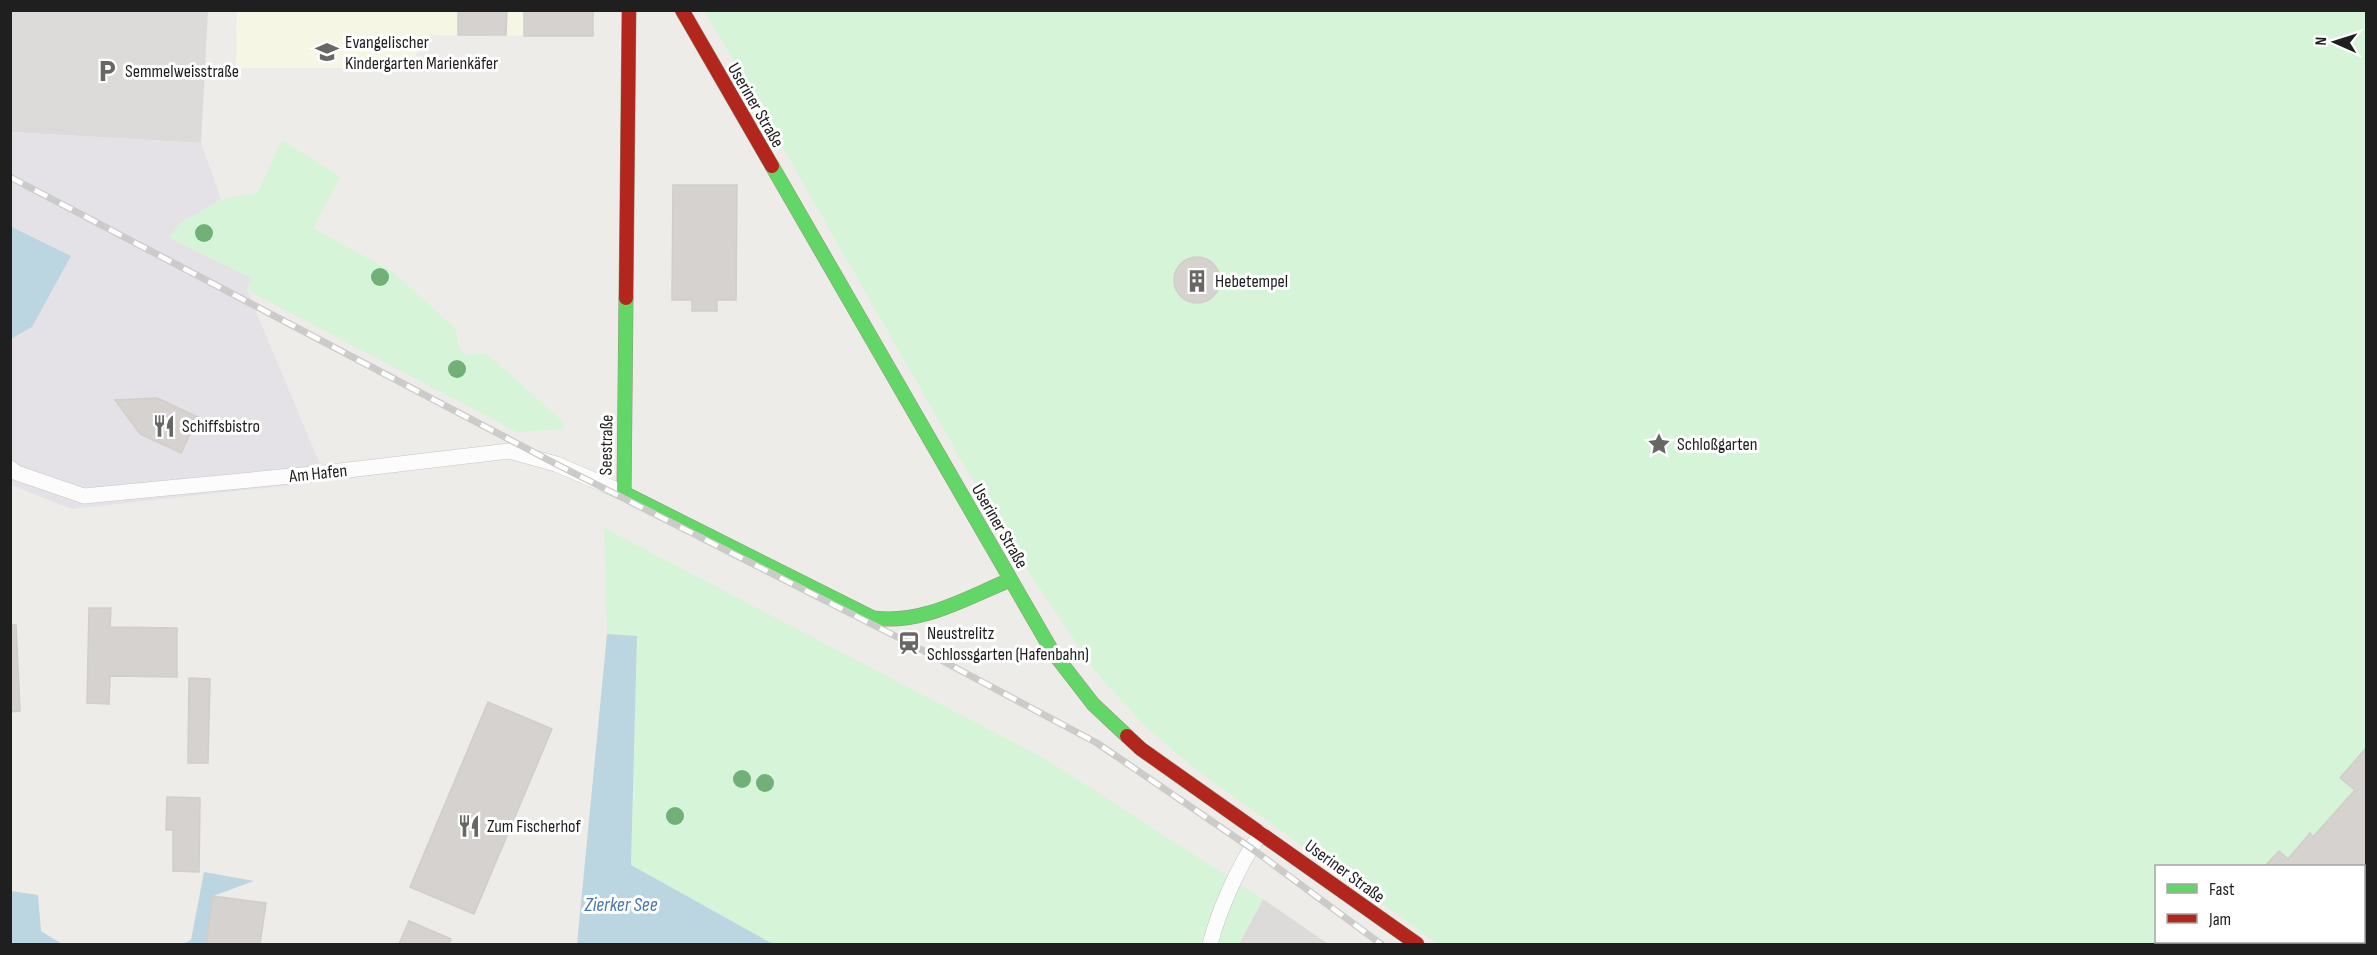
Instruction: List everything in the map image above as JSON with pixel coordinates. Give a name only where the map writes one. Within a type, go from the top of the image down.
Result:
[{"type":"main road","name":"Seestraße","points":[[629,10],[624,493],[873,618],[885,621],[920,616],[1010,580]]},
{"type":"main road","name":"Useriner Straße","points":[[682,10],[1052,651],[1093,704],[1141,749],[1417,945]]},
{"type":"lane","name":"Am Hafen","points":[[10,468],[17,473],[84,496],[323,473],[509,451],[556,464],[624,493]]},
{"type":"lane","points":[[1210,945],[1227,898],[1251,848],[1261,833]]},
{"type":"shaded area","name":"Semmelweisstraße","points":[[10,11],[208,11],[201,143],[11,132]]},
{"type":"shaded area","name":"Evangelischer Kindergarten Marienkäfer","points":[[237,11],[593,11],[593,36],[432,35],[405,68],[236,68]]},
{"type":"shaded area","points":[[10,132],[201,143],[221,199],[180,223],[169,238],[251,278],[247,290],[327,481],[72,509],[11,485],[11,339],[32,327],[71,256],[11,226]]},
{"type":"shaded area","points":[[1263,899],[1328,944],[1239,944]]},
{"type":"green space","name":"Schloßgarten","points":[[705,11],[2366,11],[2366,944],[1438,944],[1194,768],[1144,725],[1096,672],[1006,538]]},
{"type":"green space","points":[[282,140],[340,177],[313,228],[393,272],[456,329],[458,347],[465,355],[486,353],[563,422],[564,429],[517,432],[247,290],[251,279],[169,238],[174,228],[193,212],[220,200],[257,194]]},
{"type":"green space","points":[[604,528],[1047,760],[1263,899],[1239,944],[773,944],[631,865],[637,637],[607,634]]},
{"type":"water","points":[[10,226],[71,256],[32,327],[11,339]]},
{"type":"water","name":"Zierker See","points":[[607,634],[637,636],[631,865],[773,944],[577,944]]},
{"type":"water","points":[[204,872],[254,881],[213,896],[206,944],[183,944],[191,940]]},
{"type":"water","points":[[11,891],[38,895],[41,931],[62,944],[11,944]]},
{"type":"building","points":[[524,10],[593,10],[593,36],[524,36]]},
{"type":"building","points":[[458,11],[507,11],[506,35],[458,35]]},
{"type":"building","points":[[673,185],[737,185],[736,300],[717,300],[717,311],[692,311],[692,300],[672,300]]},
{"type":"building","name":"Hebetempel","points":[[1202,257],[1214,263],[1219,271],[1219,289],[1214,297],[1206,302],[1192,303],[1180,297],[1175,289],[1174,275],[1180,263],[1188,258]]},
{"type":"building","name":"Schiffsbistro","points":[[157,398],[198,417],[181,453],[140,434],[115,400]]},
{"type":"building","points":[[89,608],[111,608],[110,627],[177,628],[177,677],[110,676],[109,704],[87,703]]},
{"type":"building","points":[[10,625],[16,625],[20,711],[10,712]]},
{"type":"building","points":[[189,678],[210,679],[208,763],[188,763]]},
{"type":"building","points":[[488,702],[552,729],[474,914],[410,887]]},
{"type":"building","points":[[2366,748],[2365,867],[2365,865],[2266,865],[2279,851],[2288,859],[2310,833],[2313,837],[2355,790],[2340,778]]},
{"type":"building","points":[[167,797],[200,798],[199,872],[173,871],[173,830],[166,830]]},
{"type":"building","points":[[213,896],[266,903],[260,944],[206,944]]},
{"type":"building","points":[[409,921],[451,939],[449,944],[399,944]]},
{"type":"building","points":[[2366,928],[2366,944],[2233,943],[2365,943]]},
{"type":"railway","points":[[10,177],[556,464],[909,643],[1097,743],[1251,848],[1381,944]]},
{"type":"traffic: fast","points":[[772,166],[1052,651],[1093,704],[1127,736]]},
{"type":"traffic: fast","points":[[626,298],[624,493],[873,618],[909,618],[926,614],[1010,580]]},
{"type":"traffic: jam","points":[[626,298],[629,10]]},
{"type":"traffic: jam","points":[[682,10],[772,166]]},
{"type":"traffic: jam","points":[[1127,736],[1141,749],[1417,944]]},
{"type":"place","name":"Evangelischer Kindergarten Marienkäfer","points":[[327,52]]},
{"type":"place","name":"Semmelweisstraße","points":[[107,71]]},
{"type":"place","name":"Hebetempel","points":[[1197,281]]},
{"type":"place","name":"Schiffsbistro","points":[[164,426]]},
{"type":"place","name":"Schloßgarten","points":[[1659,444]]},
{"type":"place","name":"Neustrelitz Schlossgarten (Hafenbahn)","points":[[909,643]]},
{"type":"place","name":"Zum Fischerhof","points":[[469,826]]}]
